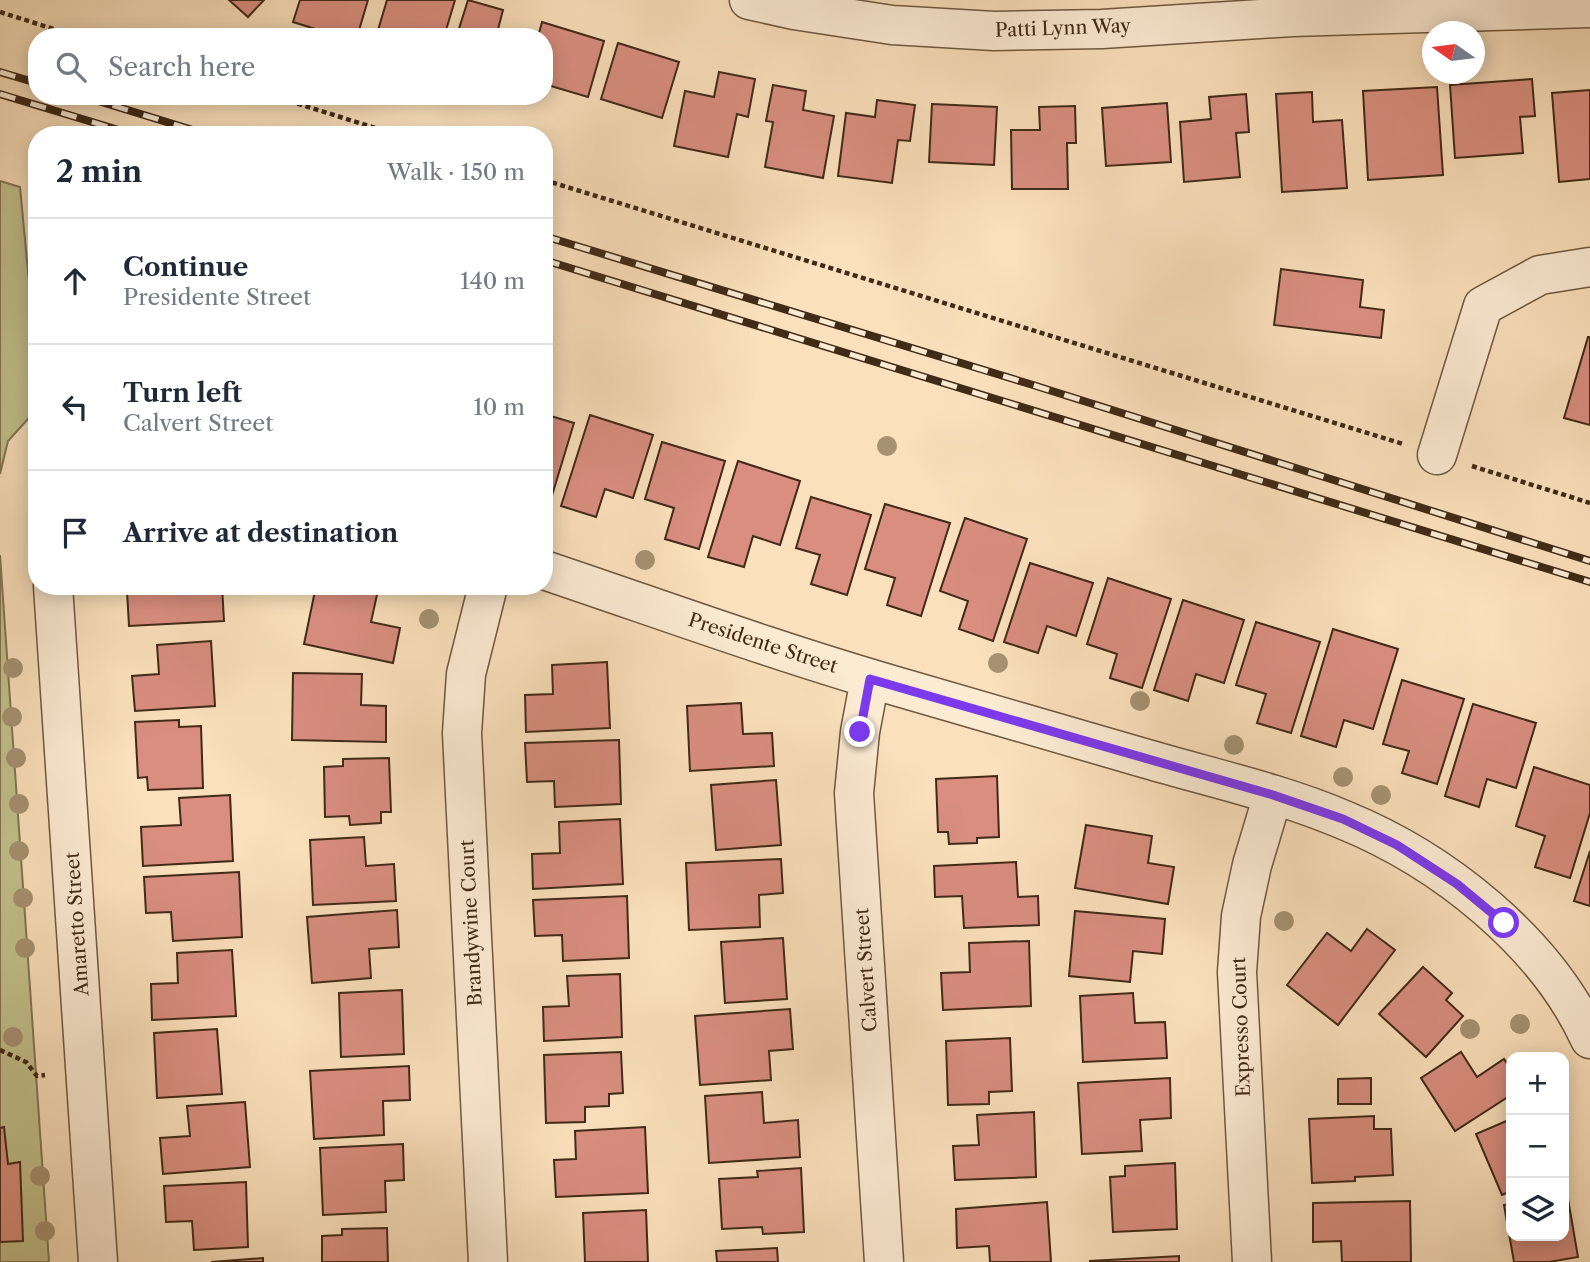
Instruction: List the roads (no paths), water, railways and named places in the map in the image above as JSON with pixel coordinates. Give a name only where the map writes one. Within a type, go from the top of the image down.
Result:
[{"type":"street","name":"Patti Lynn Way","points":[[749,0],[793,10],[892,24],[993,31],[1102,29],[1291,9],[1590,8]]},
{"type":"street","points":[[1437,455],[1483,306],[1540,275],[1590,267]]},
{"type":"street","name":"Presidente Street","points":[[553,573],[870,679],[1273,795],[1343,819],[1397,845],[1457,884],[1504,923],[1545,967],[1588,1029]]},
{"type":"street","name":"Amaretto Street","points":[[54,595],[98,1262]]},
{"type":"street","name":"Brandywine Court","points":[[486,595],[466,674],[462,733],[488,1262]]},
{"type":"street","name":"Calvert Street","points":[[870,679],[860,732],[854,793],[884,1262]]},
{"type":"street","name":"Expresso Court","points":[[1252,1262],[1237,972],[1241,916],[1252,865],[1273,795]]},
{"type":"railway","points":[[0,72],[28,80]]},
{"type":"railway","points":[[0,94],[28,103]]},
{"type":"railway","points":[[36,105],[105,126]]},
{"type":"railway","points":[[111,105],[180,126]]},
{"type":"railway","points":[[553,239],[1033,385],[1590,561]]},
{"type":"railway","points":[[553,263],[1590,582]]}]
